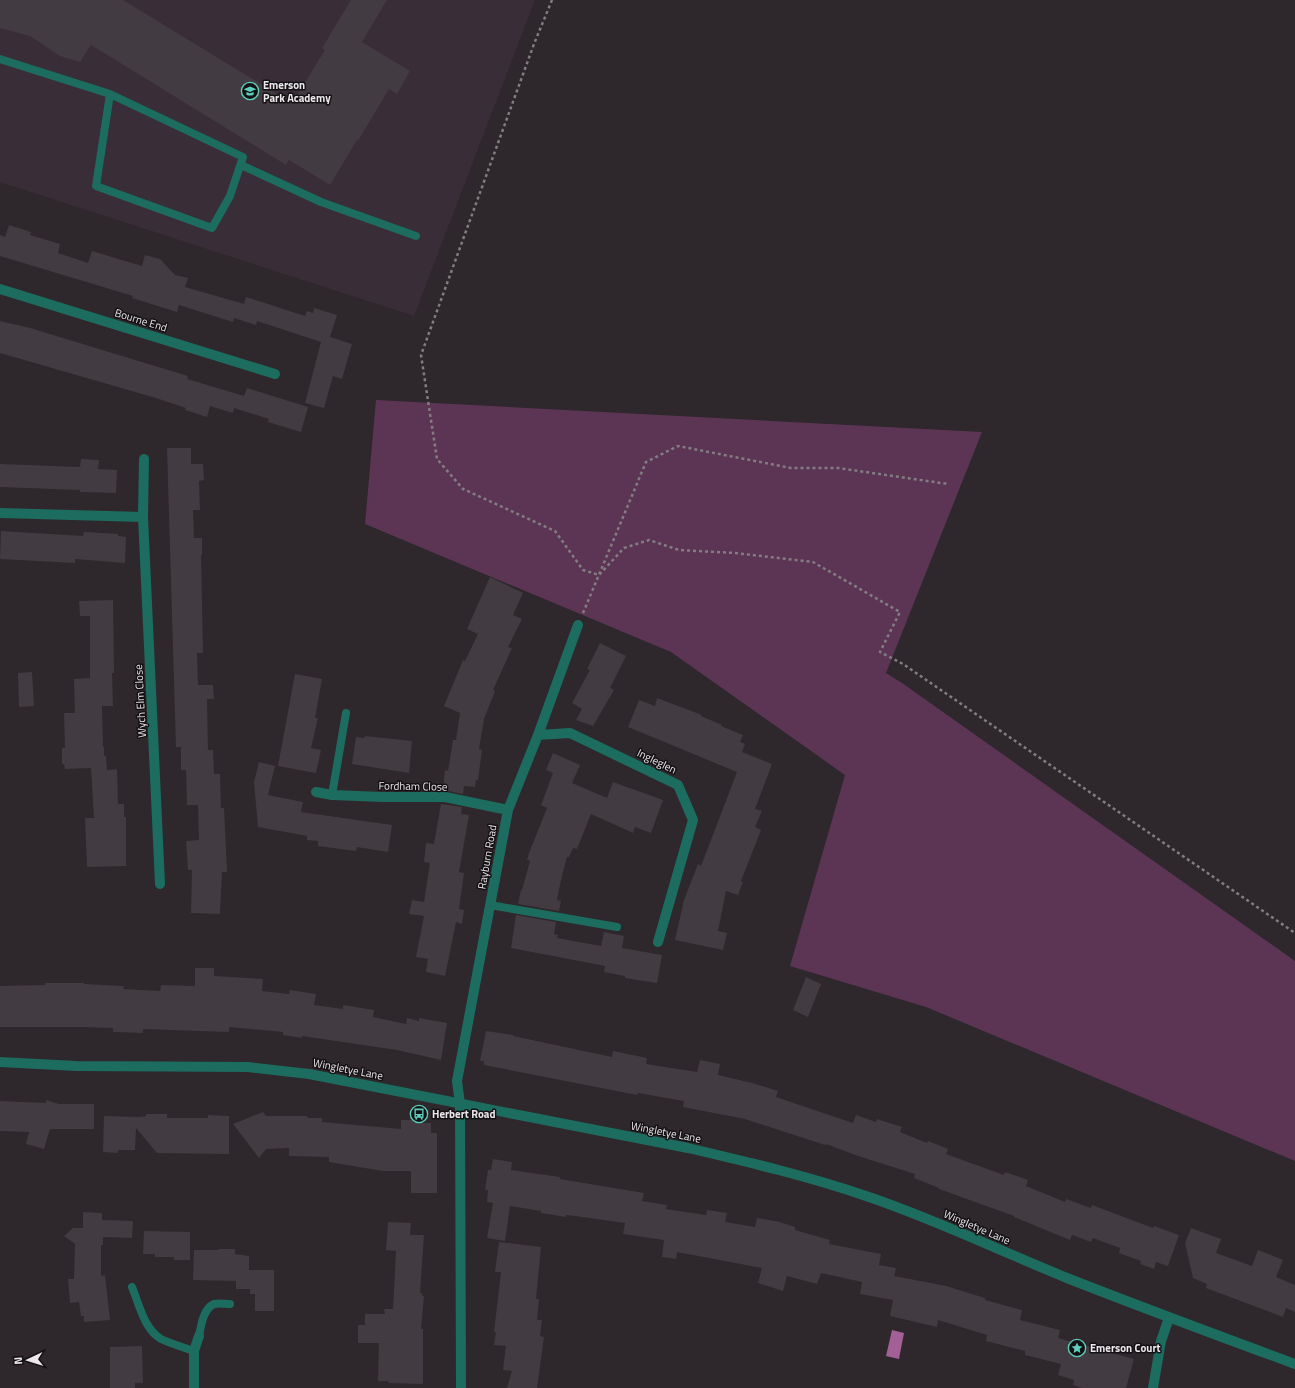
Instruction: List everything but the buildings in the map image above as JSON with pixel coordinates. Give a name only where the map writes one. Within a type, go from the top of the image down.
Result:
[{"type":"street","name":"Bourne End","points":[[0,289],[275,374]]},
{"type":"street","name":"Wych Elm Close","points":[[144,459],[143,517],[160,884]]},
{"type":"street","points":[[0,513],[143,517]]},
{"type":"street","name":"Rayburn Road","points":[[460,1104],[457,1081],[508,810],[538,735],[578,625]]},
{"type":"street","name":"Ingleglen","points":[[538,735],[570,733],[678,785],[693,820],[658,942]]},
{"type":"street","name":"Fordham Close","points":[[316,792],[332,795],[383,797],[445,797],[508,810]]},
{"type":"street","name":"Wingletye Lane","points":[[0,1062],[76,1066],[248,1067],[309,1074],[688,1148],[742,1160],[865,1195],[909,1211],[1067,1278],[1169,1318],[1295,1364]]},
{"type":"street","points":[[460,1104],[461,1388]]},
{"type":"street","points":[[1153,1388],[1161,1341],[1169,1318]]},
{"type":"street","points":[[194,1388],[194,1351],[199,1336]]},
{"type":"lane","points":[[0,59],[110,94],[243,158],[230,196],[212,228],[96,186],[110,94]]},
{"type":"lane","points":[[241,165],[321,202],[416,236]]},
{"type":"lane","points":[[332,795],[346,713]]},
{"type":"lane","points":[[490,905],[617,927]]},
{"type":"lane","points":[[132,1287],[146,1322],[153,1333],[162,1339],[194,1351]]},
{"type":"lane","points":[[199,1336],[207,1311],[214,1304],[230,1304]]},
{"type":"path","points":[[552,0],[534,44],[421,355],[437,459],[463,489],[555,531],[583,570],[599,575]]},
{"type":"path","points":[[578,625],[646,462],[678,446],[791,468],[838,468],[948,484]]},
{"type":"path","points":[[599,575],[624,548],[649,540],[679,550],[735,553],[813,562],[900,612],[880,652],[903,664],[1295,933]]},
{"type":"shaded area","name":"Emerson Park Academy","points":[[0,0],[535,0],[414,316],[0,182]]},
{"type":"shaded area","points":[[376,400],[982,432],[886,673],[1295,961],[1295,1161],[926,1007],[790,966],[845,775],[671,652],[365,524]]},
{"type":"shaded area","points":[[892,1330],[904,1333],[899,1359],[886,1356]]},
{"type":"place","name":"Emerson Park Academy","points":[[250,91]]},
{"type":"place","name":"Herbert Road","points":[[419,1114]]},
{"type":"place","name":"Emerson Court","points":[[1077,1348]]}]
